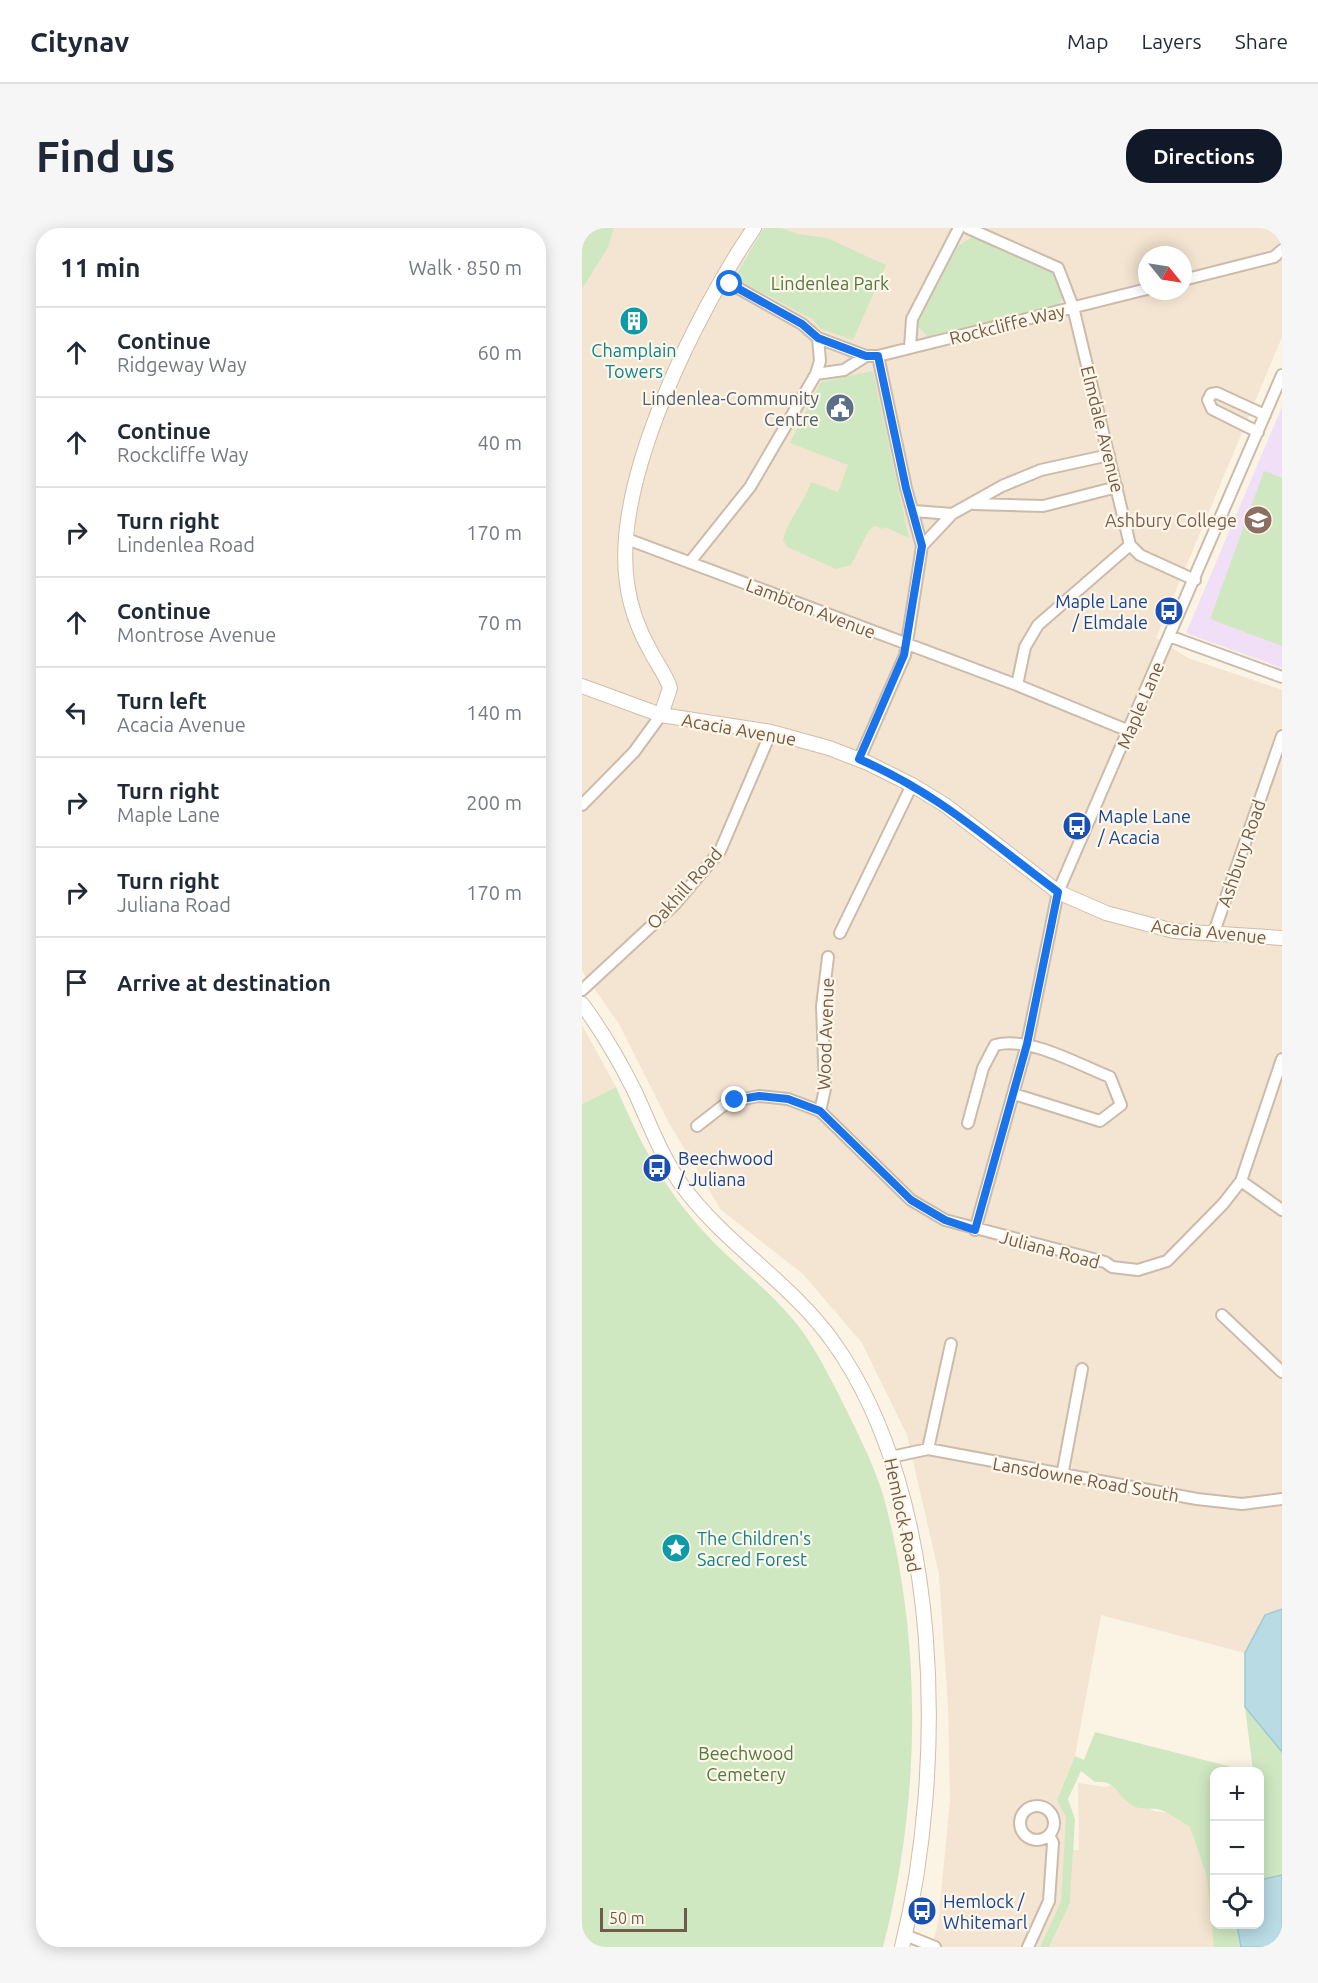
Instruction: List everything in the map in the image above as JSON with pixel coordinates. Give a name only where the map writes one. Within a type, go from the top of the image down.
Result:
[{"type":"street","points":[[582,805],[634,752],[661,715],[668,700],[669,688],[644,637],[631,602],[626,573],[627,539],[633,496],[655,425],[685,351],[722,279],[754,228]]},
{"type":"street","points":[[910,347],[912,319],[959,228]]},
{"type":"street","name":"Elmdale Avenue","points":[[968,228],[1059,268],[1073,307],[1130,545]]},
{"type":"street","points":[[1192,278],[1274,257],[1282,250]]},
{"type":"street","name":"Rockcliffe Way","points":[[722,279],[802,324],[818,338],[866,356],[878,356],[1138,291]]},
{"type":"street","points":[[690,562],[750,487],[816,374],[820,361],[818,338]]},
{"type":"street","name":"Rockcliffe Way","points":[[816,374],[844,370],[866,356]]},
{"type":"street","points":[[859,759],[904,655],[922,546],[914,510],[906,488],[878,356]]},
{"type":"street","name":"Maple Lane","points":[[975,1230],[1027,1044],[1058,892],[1282,375]]},
{"type":"street","points":[[1258,432],[1212,409],[1208,400],[1211,394],[1217,393],[1265,415]]},
{"type":"street","points":[[922,546],[952,514],[974,504],[1002,486],[1041,470],[1109,455]]},
{"type":"street","points":[[974,504],[1043,506],[1117,488]]},
{"type":"street","points":[[914,510],[952,514]]},
{"type":"street","name":"Lambton Avenue","points":[[627,539],[1017,685],[1129,731]]},
{"type":"street","points":[[1017,685],[1025,647],[1038,625],[1130,545],[1140,555],[1195,580]]},
{"type":"street","points":[[1169,636],[1282,677]]},
{"type":"street","name":"Acacia Avenue","points":[[582,686],[661,715],[771,732],[859,759],[912,785],[975,826],[1058,892],[1130,921],[1155,928],[1213,935],[1282,938]]},
{"type":"street","name":"Oakhill Road","points":[[582,990],[675,904],[720,850],[771,732]]},
{"type":"street","name":"Ashbury Road","points":[[1213,935],[1282,736]]},
{"type":"street","points":[[840,933],[912,785]]},
{"type":"street","name":"Wood Avenue","points":[[820,1111],[825,1089],[822,1006],[828,957]]},
{"type":"street","name":"Hemlock Road","points":[[582,1004],[599,1028],[629,1080],[665,1160],[682,1185],[709,1217],[804,1306],[834,1343],[875,1414],[891,1457],[913,1544],[927,1654],[929,1756],[920,1859],[903,1941]]},
{"type":"street","points":[[968,1123],[983,1068],[995,1045],[1009,1041],[1027,1044],[1110,1077],[1121,1106],[1100,1121],[1014,1094]]},
{"type":"street","name":"Juliana Road","points":[[697,1126],[728,1102],[759,1096],[788,1099],[820,1111],[911,1200],[945,1220],[975,1230],[1105,1262],[1112,1267],[1138,1270],[1167,1261],[1223,1204],[1241,1180],[1282,1059]]},
{"type":"street","points":[[1241,1180],[1282,1210]]},
{"type":"street","points":[[1222,1315],[1282,1372]]},
{"type":"street","points":[[928,1449],[951,1344]]},
{"type":"street","points":[[1062,1476],[1082,1369]]},
{"type":"street","name":"Lansdowne Road South","points":[[891,1457],[928,1449],[1062,1476],[1220,1502],[1242,1504],[1282,1499]]},
{"type":"street","points":[[1028,1947],[1049,1901],[1053,1843],[1049,1835]]},
{"type":"street","points":[[903,1941],[935,1947]]},
{"type":"shaded area","points":[[582,228],[1282,228],[1282,337],[1156,638],[1188,658],[1282,690],[1282,1609],[1265,1615],[1245,1653],[1101,1615],[1075,1756],[1057,1798],[1065,1813],[1067,1824],[1061,1901],[1040,1947],[931,1947],[938,1925],[950,1800],[948,1705],[939,1574],[907,1435],[862,1343],[803,1274],[721,1210],[669,1123],[619,1024],[582,971]]},
{"type":"shaded area","name":"Ashbury College","points":[[1282,407],[1282,668],[1186,633]]},
{"type":"shaded area","points":[[582,1025],[616,1087],[582,1104]]},
{"type":"shaded area","points":[[1078,1783],[1106,1787],[1113,1784],[1154,1811],[1177,1814],[1197,1829],[1210,1882],[1210,1929],[1216,1929],[1222,1947],[1049,1947],[1070,1903],[1073,1850],[1079,1850]]},
{"type":"green space","points":[[582,228],[614,228],[608,247],[582,289]]},
{"type":"green space","name":"Lindenlea Park","points":[[764,228],[781,228],[798,234],[827,238],[886,265],[853,340],[821,329],[812,319],[740,281],[738,272]]},
{"type":"green space","name":"Lindenlea Park","points":[[972,237],[1052,269],[1062,284],[1062,300],[1054,308],[928,337],[917,325],[957,247]]},
{"type":"green space","points":[[873,371],[909,538],[885,527],[882,529],[875,526],[869,530],[851,565],[836,569],[787,547],[783,540],[811,482],[838,492],[848,465],[790,443],[821,382]]},
{"type":"green space","name":"Ashbury College","points":[[1264,471],[1282,478],[1282,646],[1210,619]]},
{"type":"green space","name":"Beechwood Cemetery","points":[[616,1087],[644,1146],[676,1198],[705,1233],[780,1305],[807,1338],[851,1419],[881,1489],[897,1556],[906,1612],[911,1668],[912,1725],[910,1782],[904,1838],[883,1947],[582,1947],[582,1104]]},
{"type":"green space","points":[[1245,1707],[1282,1752],[1282,1947],[1214,1947],[1212,1929],[1264,1929],[1264,1767],[1252,1767]]},
{"type":"green space","points":[[1095,1732],[1231,1767],[1210,1767],[1210,1907],[1207,1877],[1190,1827],[1161,1810],[1133,1806],[1111,1785],[1095,1782],[1081,1771],[1068,1799],[1075,1819],[1070,1903],[1049,1947],[1040,1947],[1061,1901],[1066,1818],[1057,1799],[1075,1756],[1084,1760]]},
{"type":"water","points":[[1282,1609],[1282,1752],[1245,1707],[1245,1653],[1265,1615]]},
{"type":"water","points":[[1282,1875],[1282,1947],[1241,1947],[1238,1929],[1264,1929],[1264,1879]]},
{"type":"place","name":"Champlain Towers","points":[[634,321]]},
{"type":"place","name":"Lindenlea-Community Centre","points":[[840,408]]},
{"type":"place","name":"Ashbury College","points":[[1258,520]]},
{"type":"place","name":"Maple Lane / Elmdale","points":[[1169,611]]},
{"type":"place","name":"Maple Lane / Acacia","points":[[1077,826]]},
{"type":"place","name":"Beechwood / Juliana","points":[[657,1168]]},
{"type":"place","name":"The Children's Sacred Forest","points":[[676,1548]]},
{"type":"place","name":"Hemlock / Whitemarl","points":[[922,1911]]},
{"type":"route","points":[[730,284],[802,324],[818,338],[866,356],[878,356],[906,488],[914,510],[915,525],[922,546],[910,635],[904,655],[859,759],[912,785],[945,805],[1058,892],[1027,1044],[975,1230],[945,1220],[911,1200],[820,1111],[788,1099],[759,1096],[735,1100]]}]
